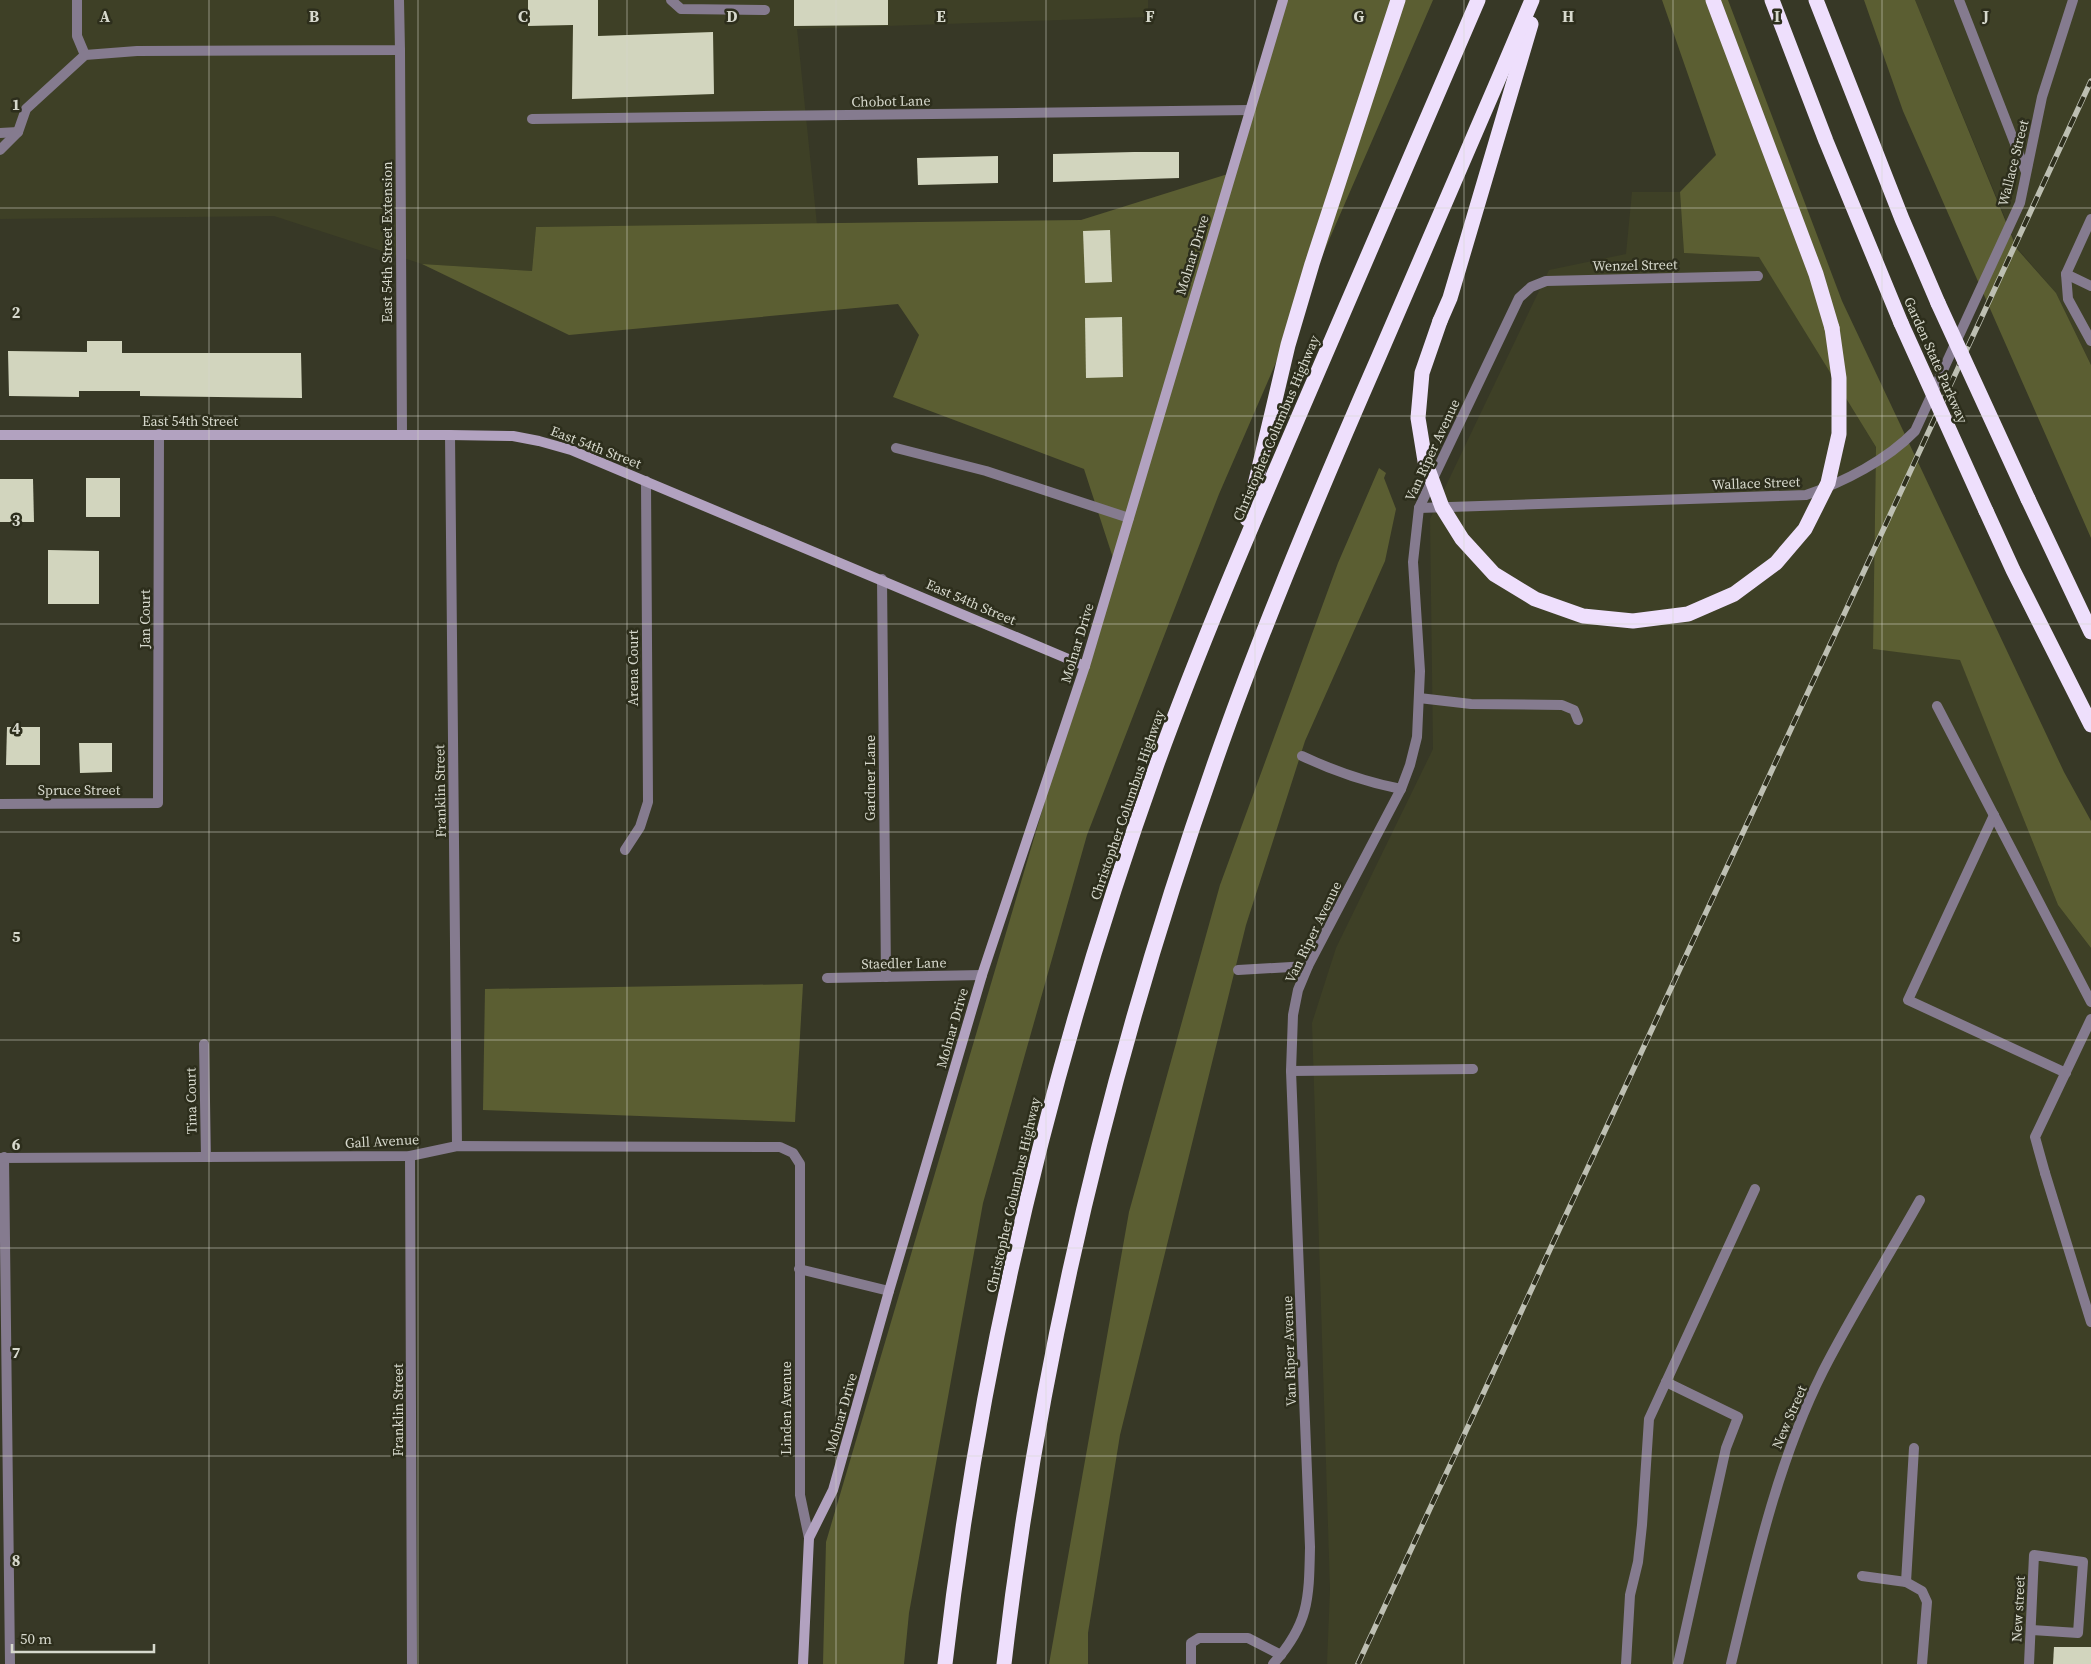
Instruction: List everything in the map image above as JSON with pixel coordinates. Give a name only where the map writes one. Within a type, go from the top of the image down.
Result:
[{"type":"highway","points":[[1237,559],[1288,345],[1394,0]]},
{"type":"highway","points":[[1366,94],[1398,0]]},
{"type":"highway","name":"Christopher Columbus Highway","points":[[945,1664],[982,1413],[1012,1268],[1046,1123],[1086,979],[1132,835],[1183,694],[1237,559],[1478,0]]},
{"type":"highway","points":[[1004,1664],[1034,1458],[1061,1313],[1108,1113],[1167,905],[1230,720],[1279,593],[1532,0]]},
{"type":"highway","points":[[1538,0],[1450,298],[1422,372],[1418,418],[1424,461],[1442,507],[1462,539],[1494,574],[1535,599],[1583,616],[1633,621],[1688,614],[1734,594],[1776,563],[1805,529],[1828,483],[1839,434],[1838,378],[1832,328],[1816,274],[1713,0]]},
{"type":"highway","name":"Garden State Parkway","points":[[1772,0],[1826,141],[1901,324],[2013,570],[2091,725]]},
{"type":"highway","name":"Garden State Parkway","points":[[1816,0],[1899,210],[1938,302],[2091,632]]},
{"type":"street","points":[[77,0],[77,36],[85,55]]},
{"type":"street","name":"East 54th Street Extension","points":[[399,0],[402,435]]},
{"type":"street","points":[[671,0],[681,9],[764,10]]},
{"type":"street","name":"Molnar Drive","points":[[809,1538],[833,1490],[889,1291],[982,975],[1085,666],[1283,0]]},
{"type":"street","points":[[1958,0],[2026,173]]},
{"type":"street","name":"Wallace Street","points":[[1419,508],[1806,495],[1838,484],[1902,444],[1915,431],[2020,203],[2042,97],[2074,0]]},
{"type":"street","points":[[0,150],[18,132],[26,109],[85,55],[136,51],[400,50]]},
{"type":"street","name":"Chobot Lane","points":[[532,119],[1250,110]]},
{"type":"street","points":[[0,133],[18,132]]},
{"type":"street","points":[[2091,219],[2066,274],[2068,299],[2091,341]]},
{"type":"street","points":[[2066,274],[2091,286]]},
{"type":"street","name":"Wenzel Street","points":[[1519,298],[1531,287],[1546,281],[1758,276]]},
{"type":"street","name":"Van Riper Avenue","points":[[1273,1664],[1289,1646],[1302,1620],[1309,1594],[1310,1547],[1291,1071],[1292,1014],[1298,990],[1308,966],[1402,789],[1410,765],[1417,737],[1420,671],[1413,562],[1419,508],[1519,298]]},
{"type":"street","name":"Jan Court","points":[[158,803],[159,434]]},
{"type":"street","name":"East 54th Street","points":[[0,435],[450,435],[512,436],[539,440],[571,450],[646,481],[1085,666]]},
{"type":"street","name":"Franklin Street","points":[[450,435],[457,1146]]},
{"type":"street","points":[[896,448],[986,471],[1129,518]]},
{"type":"street","name":"Arena Court","points":[[626,850],[640,828],[648,802],[646,481]]},
{"type":"street","name":"Gardner Lane","points":[[882,580],[886,976]]},
{"type":"street","points":[[1419,698],[1470,704],[1562,705],[1574,710],[1578,720]]},
{"type":"street","points":[[1936,706],[2091,1002]]},
{"type":"street","points":[[1302,756],[1342,775],[1368,783],[1402,789]]},
{"type":"street","name":"Spruce Street","points":[[0,804],[158,803]]},
{"type":"street","points":[[1994,815],[1908,1000],[2066,1073]]},
{"type":"street","points":[[1238,970],[1308,966]]},
{"type":"street","name":"Staedler Lane","points":[[827,978],[982,975]]},
{"type":"street","points":[[2091,1019],[2035,1137],[2091,1322]]},
{"type":"street","name":"Tina Court","points":[[204,1044],[206,1158]]},
{"type":"street","points":[[1291,1071],[1473,1069]]},
{"type":"street","name":"Gall Avenue","points":[[2,1157],[410,1156],[457,1146],[780,1147],[793,1153]]},
{"type":"street","name":"Linden Avenue","points":[[793,1153],[800,1164],[800,1495],[809,1538],[803,1664]]},
{"type":"street","name":"Franklin Street","points":[[410,1156],[412,1664]]},
{"type":"street","points":[[2,1157],[10,1664]]},
{"type":"street","points":[[1626,1664],[1630,1595],[1638,1562],[1642,1525],[1649,1419],[1755,1189]]},
{"type":"street","name":"New Street","points":[[1731,1664],[1747,1597],[1786,1458],[1822,1372],[1920,1200]]},
{"type":"street","points":[[799,1268],[889,1291]]},
{"type":"street","points":[[1666,1382],[1738,1417],[1726,1448],[1678,1664]]},
{"type":"street","points":[[1906,1582],[1914,1448]]},
{"type":"street","name":"New street","points":[[2029,1664],[2030,1630],[2034,1555],[2083,1562],[2078,1633],[2030,1630]]},
{"type":"street","points":[[1862,1576],[1906,1582],[1922,1591],[1927,1602],[1922,1664]]},
{"type":"street","points":[[1191,1664],[1192,1643],[1199,1638],[1248,1638],[1281,1655]]},
{"type":"shaded area","points":[[0,0],[1148,0],[1148,17],[797,29],[817,225],[536,227],[532,271],[422,264],[274,216],[0,219]]},
{"type":"shaded area","points":[[1283,0],[1433,0],[1219,494],[1087,835],[983,1203],[909,1613],[904,1664],[823,1664],[826,1542],[1115,564],[1084,469],[893,397],[919,335],[898,304],[569,335],[422,264],[532,271],[536,227],[1081,220],[1231,173]]},
{"type":"shaded area","points":[[1662,0],[1728,0],[1842,301],[2064,772],[2091,821],[2091,948],[2058,905],[1960,660],[1873,649],[1876,447],[1759,257],[1684,253],[1680,192],[1716,155]]},
{"type":"shaded area","points":[[1864,0],[1915,0],[2017,249],[2056,293],[2091,365],[2091,538],[1903,111]]},
{"type":"shaded area","points":[[1915,0],[2091,0],[2091,365],[2056,293],[2018,249]]},
{"type":"shaded area","points":[[1632,192],[1680,192],[1684,253],[1759,256],[1876,447],[1873,649],[1960,659],[2058,905],[2091,948],[2091,1664],[1327,1664],[1330,1589],[1312,1023],[1336,948],[1433,749],[1430,519],[1549,270],[1626,254]]},
{"type":"shaded area","points":[[1379,468],[1386,473],[1384,478],[1396,509],[1385,561],[1305,741],[1246,925],[1120,1435],[1088,1633],[1088,1664],[1049,1664],[1129,1212],[1220,885],[1338,563]]},
{"type":"shaded area","points":[[803,984],[795,1122],[483,1110],[485,989]]},
{"type":"building","points":[[528,0],[598,0],[598,36],[713,32],[714,94],[572,99],[573,25],[528,26]]},
{"type":"building","points":[[794,0],[888,0],[888,25],[794,26]]},
{"type":"building","points":[[1179,152],[1179,178],[1053,182],[1053,154]]},
{"type":"building","points":[[998,156],[998,183],[918,185],[917,158]]},
{"type":"building","points":[[1110,230],[1112,282],[1085,283],[1083,231]]},
{"type":"building","points":[[1122,317],[1123,377],[1086,378],[1085,318]]},
{"type":"building","points":[[87,341],[122,341],[122,353],[301,353],[302,398],[140,396],[140,391],[79,391],[79,397],[9,396],[8,351],[87,352]]},
{"type":"building","points":[[86,478],[120,478],[120,517],[86,517]]},
{"type":"building","points":[[0,479],[33,479],[34,522],[0,522]]},
{"type":"building","points":[[48,550],[99,551],[99,604],[48,604]]},
{"type":"building","points":[[7,727],[40,727],[40,765],[6,765]]},
{"type":"building","points":[[79,743],[112,743],[112,772],[80,773]]},
{"type":"building","points":[[2054,1647],[2091,1647],[2091,1664],[2053,1664]]},
{"type":"railway","points":[[1358,1664],[2091,81]]}]
